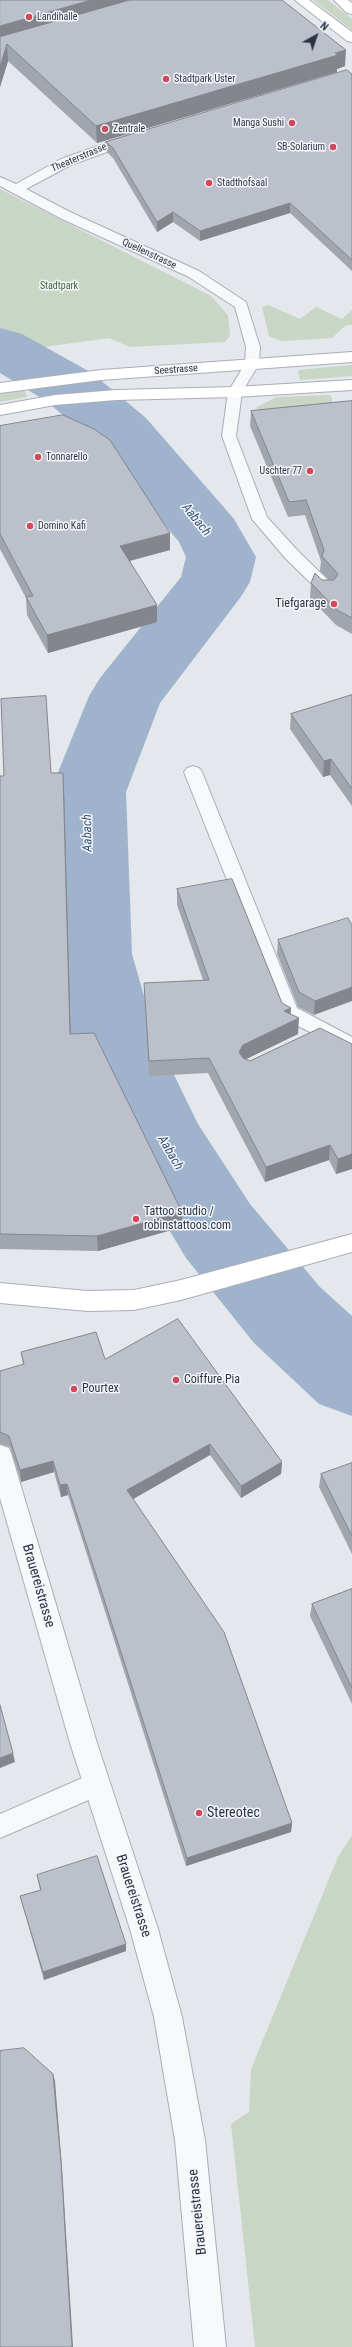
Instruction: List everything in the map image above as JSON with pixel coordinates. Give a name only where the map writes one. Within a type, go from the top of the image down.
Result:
[{"type":"street","points":[[301,0],[352,38]]},
{"type":"street","points":[[340,0],[352,10]]},
{"type":"street","name":"Seestrasse","points":[[0,388],[101,375],[352,357]]},
{"type":"street","name":"Seestrasse","points":[[0,410],[55,400],[116,395],[235,392],[352,385]]},
{"type":"street","points":[[0,1293],[88,1301],[134,1300],[181,1290],[352,1243]]},
{"type":"street","name":"Brauereistrasse","points":[[0,1456],[96,1784],[148,1942],[168,2018],[184,2101],[197,2195],[210,2347]]},
{"type":"lane","name":"Theaterstrasse","points":[[16,189],[66,162],[108,145],[146,134]]},
{"type":"lane","name":"Quellenstrasse","points":[[0,181],[65,215],[194,274],[241,305],[253,346],[252,364]]},
{"type":"lane","points":[[252,364],[235,392],[229,436],[260,519],[292,555],[327,589]]},
{"type":"lane","points":[[193,772],[289,1013],[352,1046]]},
{"type":"lane","points":[[304,1041],[324,1031]]},
{"type":"lane","points":[[0,1826],[96,1784]]},
{"type":"green space","points":[[313,0],[328,0],[352,19],[352,30]]},
{"type":"green space","name":"Stadtpark","points":[[0,189],[211,296],[228,315],[230,336],[225,342],[130,347],[109,338],[0,353]]},
{"type":"green space","points":[[268,305],[300,319],[316,307],[342,319],[352,310],[352,325],[346,325],[332,338],[281,341],[269,336],[262,307]]},
{"type":"green space","points":[[352,365],[352,376],[300,380],[298,370]]},
{"type":"green space","points":[[24,389],[27,397],[0,402],[0,393]]},
{"type":"green space","points":[[331,395],[333,405],[257,411],[257,407],[277,397]]},
{"type":"green space","points":[[352,1835],[352,2347],[255,2347],[231,2124],[249,2112],[251,2069],[338,1857]]},
{"type":"building","name":"Landihalle","points":[[0,0],[91,0],[0,26]]},
{"type":"building","name":"Stadtpark Uster","points":[[130,0],[282,0],[346,50],[335,53],[338,55],[96,126],[7,44],[0,67],[0,37]]},
{"type":"building","points":[[347,70],[352,74],[352,260],[290,203],[200,231],[173,212],[157,222],[113,148],[106,142]]},
{"type":"building","name":"Uschter 77","points":[[352,401],[352,618],[337,610],[311,583],[315,573],[322,580],[334,580],[338,574],[322,556],[324,550],[306,500],[289,502],[251,411]]},
{"type":"building","points":[[63,415],[94,429],[110,440],[170,533],[120,546],[157,605],[47,635],[26,597],[33,596],[0,534],[0,426]]},
{"type":"building","points":[[352,695],[352,789],[331,759],[324,761],[291,714]]},
{"type":"building","points":[[46,696],[51,773],[63,773],[70,1034],[94,1033],[182,1212],[97,1236],[0,1234],[0,776],[4,776],[1,699]]},
{"type":"building","points":[[232,879],[282,1003],[291,1008],[284,1011],[299,1018],[243,1045],[239,1052],[243,1058],[250,1061],[320,1028],[352,1044],[352,1154],[338,1159],[330,1145],[266,1167],[209,1058],[149,1061],[144,983],[209,980],[177,889]]},
{"type":"building","points":[[348,918],[352,925],[352,987],[315,1001],[299,992],[278,940]]},
{"type":"building","points":[[178,1319],[282,1462],[241,1486],[210,1444],[127,1490],[224,1632],[292,1823],[187,1858],[67,1484],[60,1485],[53,1461],[20,1470],[9,1436],[0,1432],[0,1371],[24,1364],[21,1352],[96,1332],[105,1359]]},
{"type":"building","points":[[352,1463],[352,1536],[321,1474]]},
{"type":"building","points":[[352,1589],[352,1688],[312,1604]]},
{"type":"building","points":[[0,1705],[13,1753],[0,1758]]},
{"type":"building","points":[[97,1856],[126,1944],[43,1972],[20,1896],[41,1890],[37,1875]]},
{"type":"building","points":[[24,2048],[53,2074],[61,2162],[72,2347],[0,2347],[0,2051]]},
{"type":"waterway","name":"Aabach","points":[[0,347],[69,387],[123,432],[210,534],[221,557],[215,582],[126,696],[88,792],[91,954],[114,1038],[164,1145],[218,1231],[287,1315],[352,1375]]},
{"type":"place","name":"Landihalle","points":[[29,17]]},
{"type":"place","name":"Stadtpark Uster","points":[[166,79]]},
{"type":"place","name":"Manga Sushi","points":[[292,123]]},
{"type":"place","name":"Zentrale","points":[[105,129]]},
{"type":"place","name":"SB-Solarium","points":[[333,147]]},
{"type":"place","name":"Stadthofsaal","points":[[209,183]]},
{"type":"place","name":"Tonnarello","points":[[38,457]]},
{"type":"place","name":"Uschter 77","points":[[310,471]]},
{"type":"place","name":"Domino Kafi","points":[[30,526]]},
{"type":"place","name":"Tiefgarage","points":[[334,604]]},
{"type":"place","name":"Tattoo studio / robinstattoos.com","points":[[136,1219]]},
{"type":"place","name":"Coiffure Pia","points":[[176,1380]]},
{"type":"place","name":"Pourtex","points":[[74,1389]]},
{"type":"place","name":"Stereotec","points":[[199,1813]]}]
